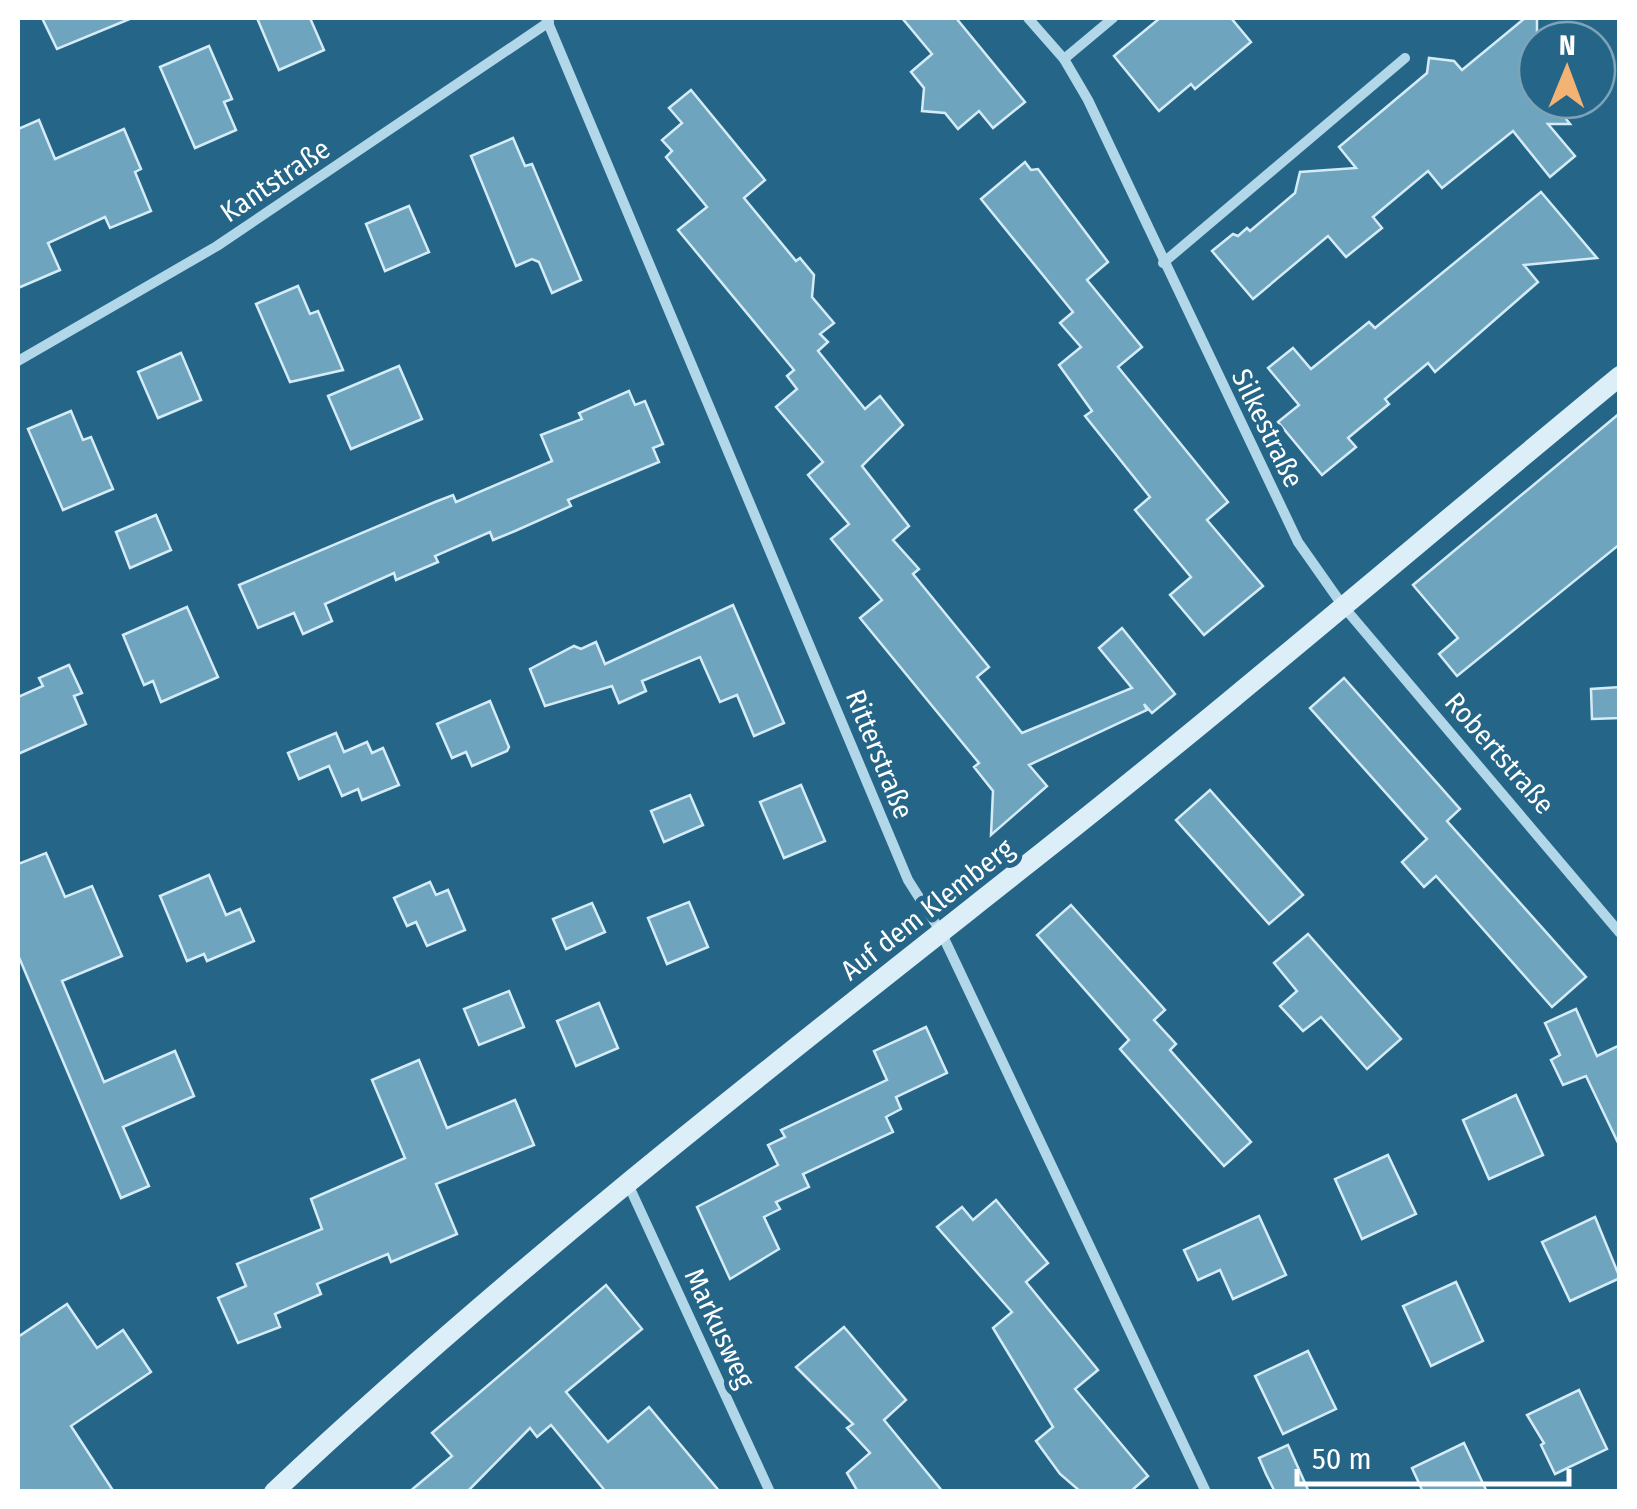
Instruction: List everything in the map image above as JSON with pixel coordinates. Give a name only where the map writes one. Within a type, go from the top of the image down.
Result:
[{"type":"street","name":"Silkestraße","points":[[1028,18],[1064,58],[1088,100],[1298,542],[1343,606]]},
{"type":"street","points":[[1064,58],[1114,18]]},
{"type":"street","name":"Kantstraße","points":[[18,361],[217,246],[548,20]]},
{"type":"street","name":"Ritterstraße","points":[[548,20],[908,880],[941,932],[1206,1492]]},
{"type":"street","points":[[1164,263],[1405,58]]},
{"type":"street","name":"Auf dem Klemberg","points":[[274,1492],[355,1415],[628,1184],[1343,606],[1620,376]]},
{"type":"street","name":"Robertstraße","points":[[1343,606],[1620,933]]},
{"type":"street","name":"Markusweg","points":[[628,1184],[770,1492]]},
{"type":"building","points":[[42,18],[132,18],[57,49]]},
{"type":"building","points":[[257,18],[310,18],[324,50],[279,70]]},
{"type":"building","points":[[902,18],[956,18],[1025,102],[993,128],[979,111],[958,129],[945,113],[922,111],[924,88],[911,72],[932,54]]},
{"type":"building","points":[[1160,18],[1231,18],[1251,42],[1195,89],[1191,84],[1159,111],[1114,56]]},
{"type":"building","points":[[1517,25],[1517,120],[1567,120],[1570,124],[1548,124],[1575,156],[1550,177],[1513,131],[1442,188],[1428,171],[1373,217],[1382,228],[1346,257],[1328,236],[1253,299],[1212,251],[1233,234],[1238,236],[1247,228],[1250,231],[1295,193],[1300,172],[1356,168],[1339,147],[1427,73],[1429,58],[1454,61],[1462,70]]},
{"type":"building","points":[[209,46],[232,99],[224,102],[236,130],[195,148],[160,67]]},
{"type":"building","points":[[691,90],[765,180],[744,198],[796,261],[800,258],[814,275],[812,297],[834,323],[820,334],[828,342],[818,351],[865,409],[880,396],[903,425],[862,466],[909,526],[893,540],[919,569],[913,574],[989,667],[977,677],[1022,733],[1132,688],[1099,648],[1122,628],[1175,694],[1152,713],[1144,704],[1147,710],[1029,765],[1047,786],[991,835],[993,791],[974,767],[979,763],[860,618],[882,600],[831,539],[849,524],[808,475],[823,462],[776,407],[797,389],[787,376],[794,370],[678,230],[707,207],[666,157],[672,151],[662,140],[682,123],[669,108]]},
{"type":"building","points":[[39,120],[55,159],[124,129],[141,169],[135,172],[151,211],[110,228],[105,217],[48,243],[60,270],[18,288],[18,129]]},
{"type":"building","points":[[513,138],[525,166],[532,164],[581,280],[552,293],[539,262],[532,259],[516,266],[471,156]]},
{"type":"building","points":[[1025,162],[1031,170],[1038,169],[1108,262],[1087,280],[1142,347],[1118,367],[1228,502],[1207,520],[1263,586],[1204,635],[1170,595],[1191,577],[1135,510],[1150,497],[1085,416],[1092,411],[1059,365],[1081,347],[1060,323],[1073,312],[981,199]]},
{"type":"building","points":[[1541,192],[1597,258],[1524,265],[1538,282],[1435,372],[1428,363],[1385,399],[1389,404],[1348,438],[1356,447],[1322,475],[1278,422],[1299,405],[1268,368],[1293,348],[1311,369],[1369,322],[1375,328]]},
{"type":"building","points":[[409,206],[429,252],[385,271],[366,224]]},
{"type":"building","points":[[298,286],[310,314],[318,311],[343,370],[290,382],[256,304]]},
{"type":"building","points":[[181,353],[201,400],[158,418],[138,372]]},
{"type":"building","points":[[399,366],[422,419],[351,449],[328,396]]},
{"type":"building","points":[[629,391],[635,405],[645,401],[663,444],[653,448],[659,462],[568,500],[571,506],[515,531],[493,540],[490,532],[435,556],[438,562],[396,580],[394,573],[325,604],[332,621],[303,634],[294,613],[258,628],[239,585],[435,502],[453,495],[456,502],[552,461],[541,435],[582,419],[579,413]]},
{"type":"building","points":[[71,411],[83,440],[91,437],[113,489],[63,510],[28,429]]},
{"type":"building","points":[[1620,413],[1620,544],[1457,676],[1439,654],[1458,638],[1413,585]]},
{"type":"building","points":[[156,515],[171,550],[130,568],[116,532]]},
{"type":"building","points":[[733,605],[784,723],[754,736],[737,695],[720,702],[700,657],[642,681],[646,691],[619,703],[612,686],[545,706],[530,669],[574,646],[581,649],[596,642],[605,664]]},
{"type":"building","points":[[187,607],[218,677],[161,702],[153,681],[144,685],[123,635]]},
{"type":"building","points":[[69,665],[82,693],[74,696],[86,724],[18,754],[18,697],[43,686],[39,678]]},
{"type":"building","points":[[1344,678],[1460,809],[1447,821],[1586,977],[1552,1007],[1436,876],[1424,887],[1402,862],[1427,839],[1310,708]]},
{"type":"building","points":[[1620,687],[1620,718],[1592,719],[1591,689]]},
{"type":"building","points":[[490,701],[509,747],[507,751],[472,766],[466,752],[452,758],[437,724]]},
{"type":"building","points":[[336,733],[344,752],[367,742],[372,753],[383,748],[399,785],[362,800],[358,789],[342,796],[329,766],[299,779],[288,753]]},
{"type":"building","points":[[801,785],[825,841],[784,858],[760,802]]},
{"type":"building","points":[[1210,790],[1303,895],[1269,924],[1176,820]]},
{"type":"building","points":[[690,795],[703,825],[664,842],[651,811]]},
{"type":"building","points":[[46,853],[65,897],[92,886],[122,956],[62,981],[104,1082],[175,1051],[194,1096],[123,1127],[149,1186],[121,1198],[18,955],[18,864]]},
{"type":"building","points":[[209,875],[226,915],[240,909],[254,941],[207,961],[204,954],[187,961],[160,896]]},
{"type":"building","points":[[430,882],[436,895],[448,890],[465,930],[427,946],[416,922],[407,926],[394,898]]},
{"type":"building","points":[[689,902],[708,947],[667,964],[648,918]]},
{"type":"building","points":[[592,903],[605,932],[566,949],[553,919]]},
{"type":"building","points":[[1071,905],[1165,1010],[1154,1020],[1176,1044],[1170,1050],[1251,1142],[1224,1166],[1120,1049],[1129,1040],[1037,935]]},
{"type":"building","points":[[1308,934],[1401,1039],[1367,1069],[1321,1017],[1303,1031],[1280,1006],[1297,991],[1274,963]]},
{"type":"building","points":[[509,991],[524,1027],[479,1045],[464,1009]]},
{"type":"building","points":[[599,1003],[618,1048],[576,1066],[557,1021]]},
{"type":"building","points":[[1576,1009],[1597,1056],[1620,1045],[1620,1147],[1586,1076],[1563,1085],[1551,1060],[1560,1055],[1545,1023]]},
{"type":"building","points":[[926,1027],[947,1073],[896,1097],[901,1109],[886,1117],[893,1132],[803,1174],[809,1187],[776,1202],[780,1209],[764,1217],[779,1249],[730,1279],[697,1207],[778,1165],[768,1145],[785,1137],[781,1130],[887,1080],[874,1051]]},
{"type":"building","points":[[419,1060],[447,1128],[515,1100],[534,1145],[436,1184],[457,1234],[391,1262],[388,1254],[317,1284],[321,1294],[275,1314],[280,1327],[238,1343],[218,1298],[246,1286],[237,1264],[322,1229],[311,1199],[405,1158],[372,1080]]},
{"type":"building","points":[[1516,1095],[1543,1155],[1489,1179],[1463,1120]]},
{"type":"building","points":[[1388,1155],[1416,1214],[1362,1239],[1335,1179]]},
{"type":"building","points":[[996,1200],[1048,1263],[1026,1282],[1098,1370],[1075,1389],[1148,1476],[1130,1492],[1081,1492],[1060,1474],[1036,1441],[1053,1427],[993,1328],[1012,1312],[937,1227],[962,1207],[973,1220]]},
{"type":"building","points":[[1259,1216],[1286,1275],[1233,1299],[1220,1270],[1198,1280],[1184,1250]]},
{"type":"building","points":[[1595,1217],[1620,1278],[1570,1301],[1542,1242]]},
{"type":"building","points":[[1456,1282],[1483,1341],[1431,1366],[1403,1306]]},
{"type":"building","points":[[606,1285],[642,1329],[566,1392],[608,1442],[649,1407],[720,1492],[606,1492],[551,1425],[537,1437],[530,1428],[467,1492],[409,1492],[452,1456],[432,1433]]},
{"type":"building","points":[[67,1304],[97,1348],[123,1330],[151,1372],[71,1426],[114,1492],[18,1492],[18,1337]]},
{"type":"building","points":[[844,1327],[906,1400],[884,1420],[943,1492],[858,1492],[847,1473],[870,1453],[847,1428],[853,1424],[796,1367]]},
{"type":"building","points":[[1308,1351],[1336,1409],[1283,1434],[1255,1376]]},
{"type":"building","points":[[1579,1390],[1607,1449],[1555,1474],[1541,1445],[1544,1443],[1527,1415]]},
{"type":"building","points":[[1464,1443],[1487,1492],[1423,1492],[1412,1468]]},
{"type":"building","points":[[1288,1445],[1309,1492],[1275,1492],[1266,1474],[1259,1458]]}]
